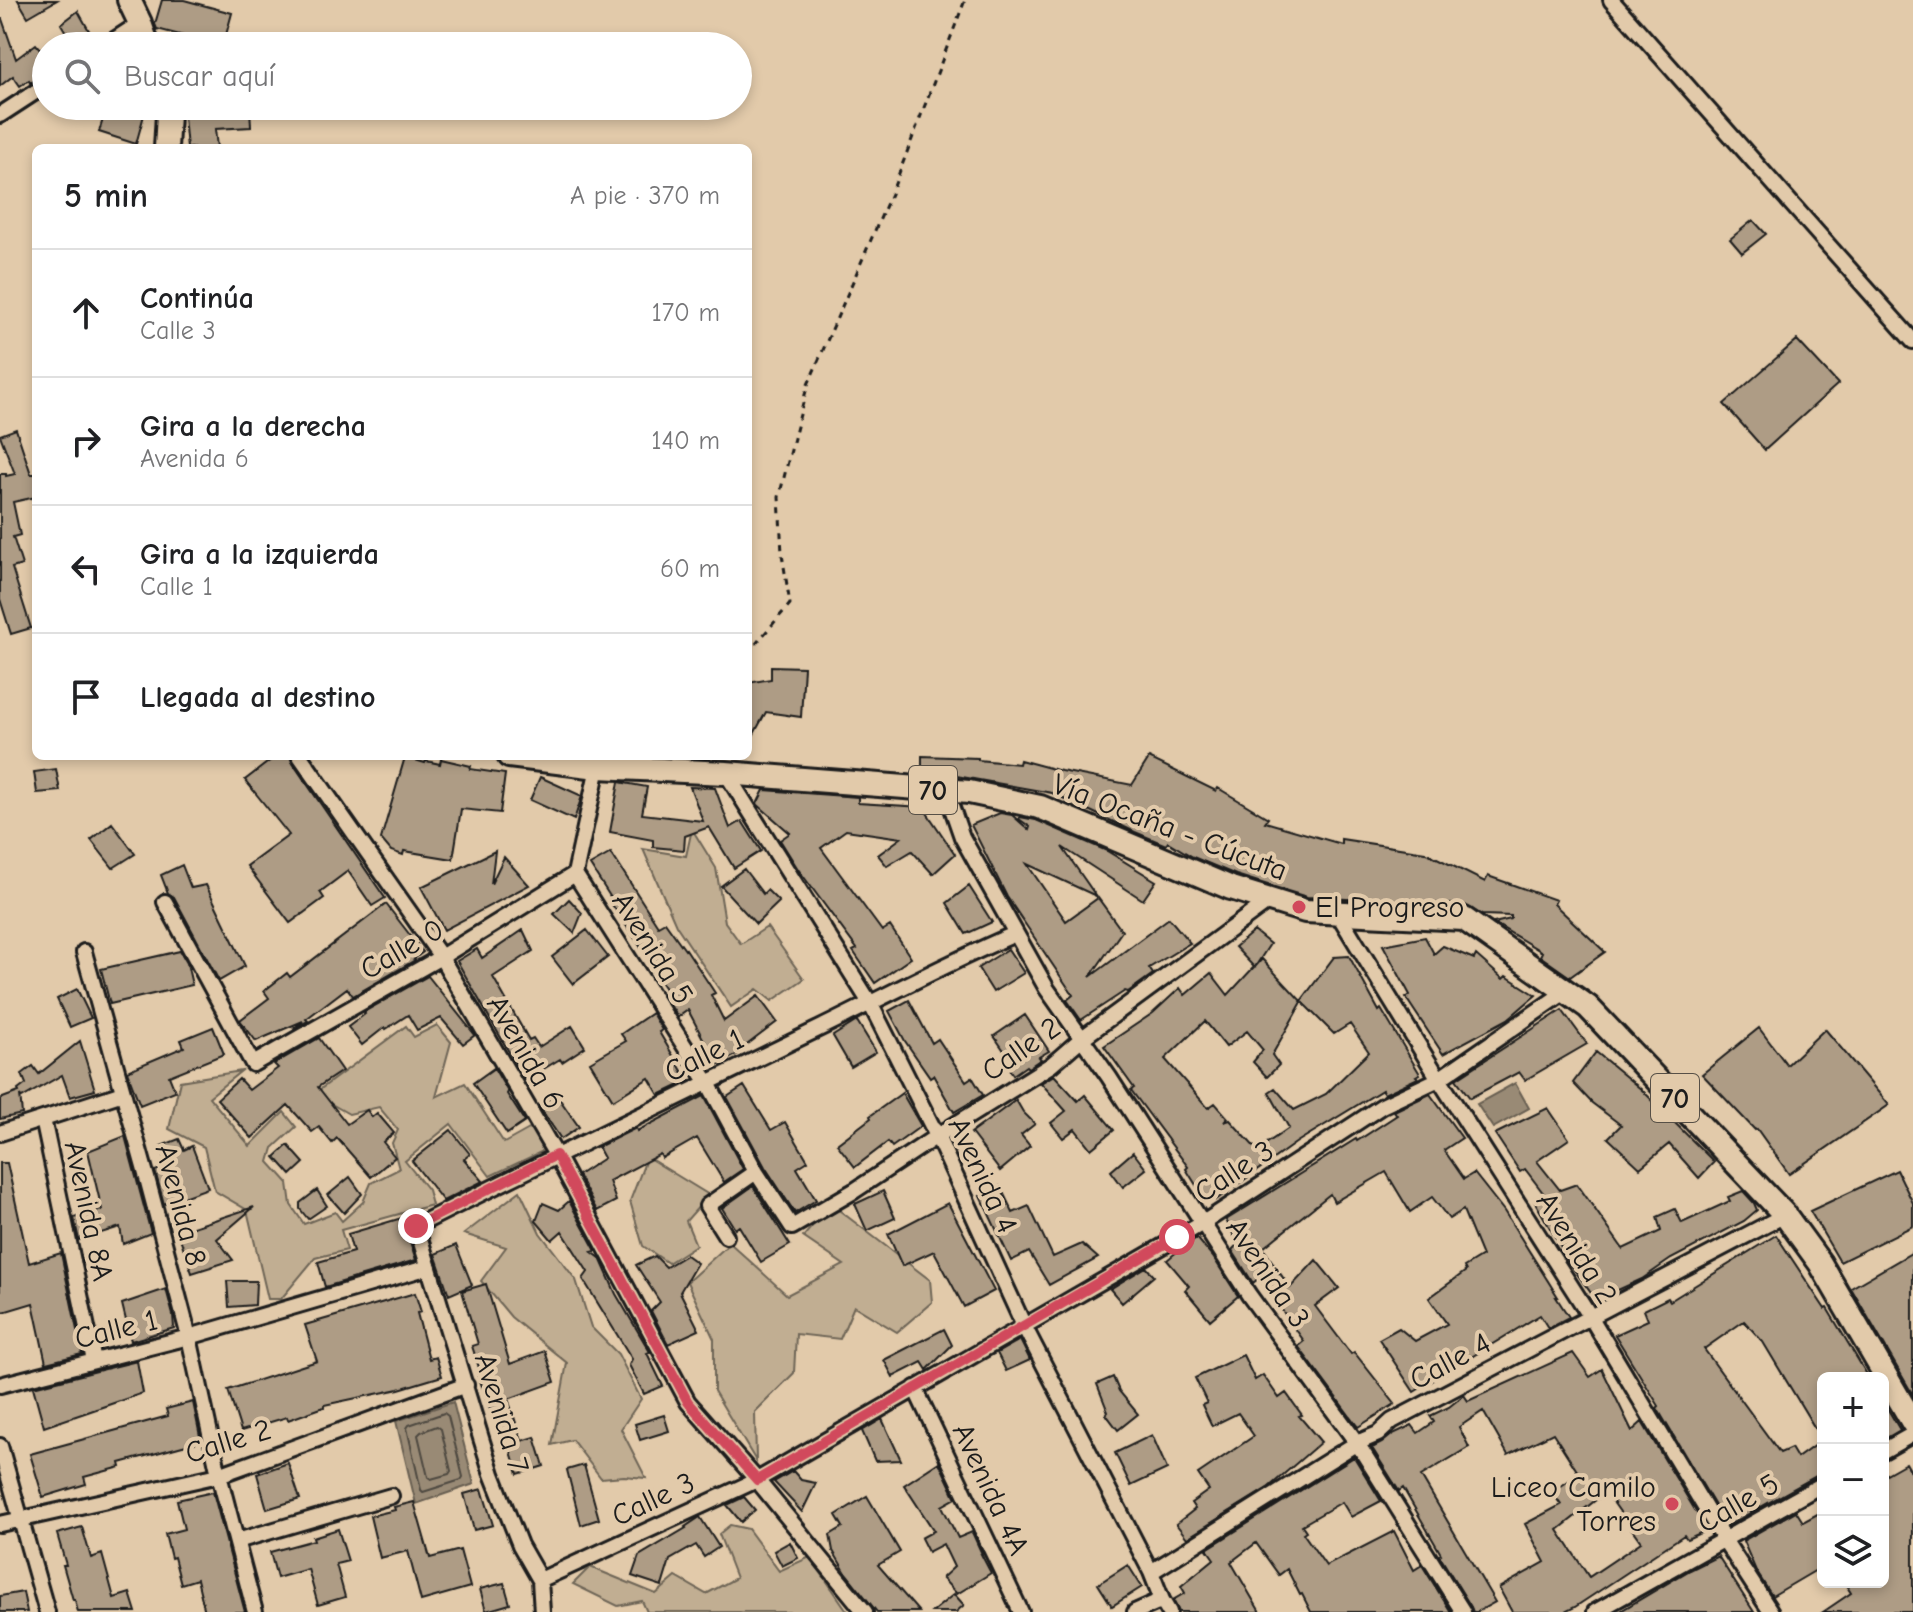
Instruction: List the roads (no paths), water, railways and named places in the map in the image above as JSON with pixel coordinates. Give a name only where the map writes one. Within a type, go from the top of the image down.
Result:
[{"type":"main road","points":[[129,0],[143,32]]},
{"type":"main road","points":[[166,144],[168,120]]},
{"type":"main road","name":"Vía Ocaña - Cúcuta","points":[[541,760],[598,767],[726,773],[969,792],[1040,807],[1231,888],[1305,911],[1464,919],[1588,1007],[1785,1215],[1820,1263],[1913,1423]]},
{"type":"street","points":[[1611,0],[1913,341]]},
{"type":"street","points":[[126,32],[140,23]]},
{"type":"street","points":[[0,115],[32,94]]},
{"type":"street","name":"Avenida 6","points":[[304,760],[441,957],[556,1155],[688,1402],[757,1480],[865,1612]]},
{"type":"street","name":"Avenida 5","points":[[598,767],[575,874],[708,1083],[756,1172],[792,1227]]},
{"type":"street","name":"Avenida 4","points":[[726,773],[870,1003],[937,1136],[1024,1326],[1151,1572],[1165,1606]]},
{"type":"street","name":"Avenida 3","points":[[946,791],[962,837],[1047,989],[1109,1077],[1249,1295],[1357,1443],[1463,1612]]},
{"type":"street","name":"Calle 0","points":[[165,902],[253,1064],[441,957],[575,874]]},
{"type":"street","name":"Calle 2","points":[[792,1227],[1051,1065],[1081,1039],[1270,900]]},
{"type":"street","name":"Avenida 2","points":[[1337,912],[1771,1612]]},
{"type":"street","name":"Calle 1","points":[[416,1226],[967,954],[1015,934]]},
{"type":"street","name":"Avenida 8","points":[[84,952],[189,1337],[219,1475],[255,1612]]},
{"type":"street","name":"Calle 3","points":[[540,1580],[757,1480],[1203,1223],[1382,1106],[1439,1079],[1565,992]]},
{"type":"street","points":[[0,1133],[123,1093]]},
{"type":"street","name":"Avenida 8A","points":[[43,1119],[94,1361]]},
{"type":"street","points":[[726,1236],[707,1206],[756,1172]]},
{"type":"street","name":"Calle 4","points":[[1151,1572],[1357,1443],[1378,1434],[1392,1421],[1418,1406],[1785,1215]]},
{"type":"street","name":"Avenida 7","points":[[416,1226],[492,1474],[520,1545],[540,1580],[542,1612]]},
{"type":"street","name":"Calle 1","points":[[0,1385],[189,1337],[429,1267]]},
{"type":"street","name":"Calle 2","points":[[0,1524],[219,1475],[466,1385]]},
{"type":"street","name":"Avenida 4A","points":[[915,1388],[1021,1612]]},
{"type":"street","points":[[1889,1448],[1913,1434]]},
{"type":"street","points":[[0,1446],[47,1612]]},
{"type":"street","name":"Calle 5","points":[[1595,1612],[1817,1487]]},
{"type":"street","points":[[237,1541],[391,1496]]},
{"type":"street","points":[[1135,1612],[1165,1606]]},
{"type":"water","points":[[1515,1083],[1529,1108],[1493,1128],[1477,1104]]},
{"type":"water","points":[[453,1402],[474,1484],[416,1504],[396,1421]]},
{"type":"place","name":"El Progreso","points":[[1299,907]]},
{"type":"place","name":"Liceo Camilo Torres","points":[[1672,1504]]}]
